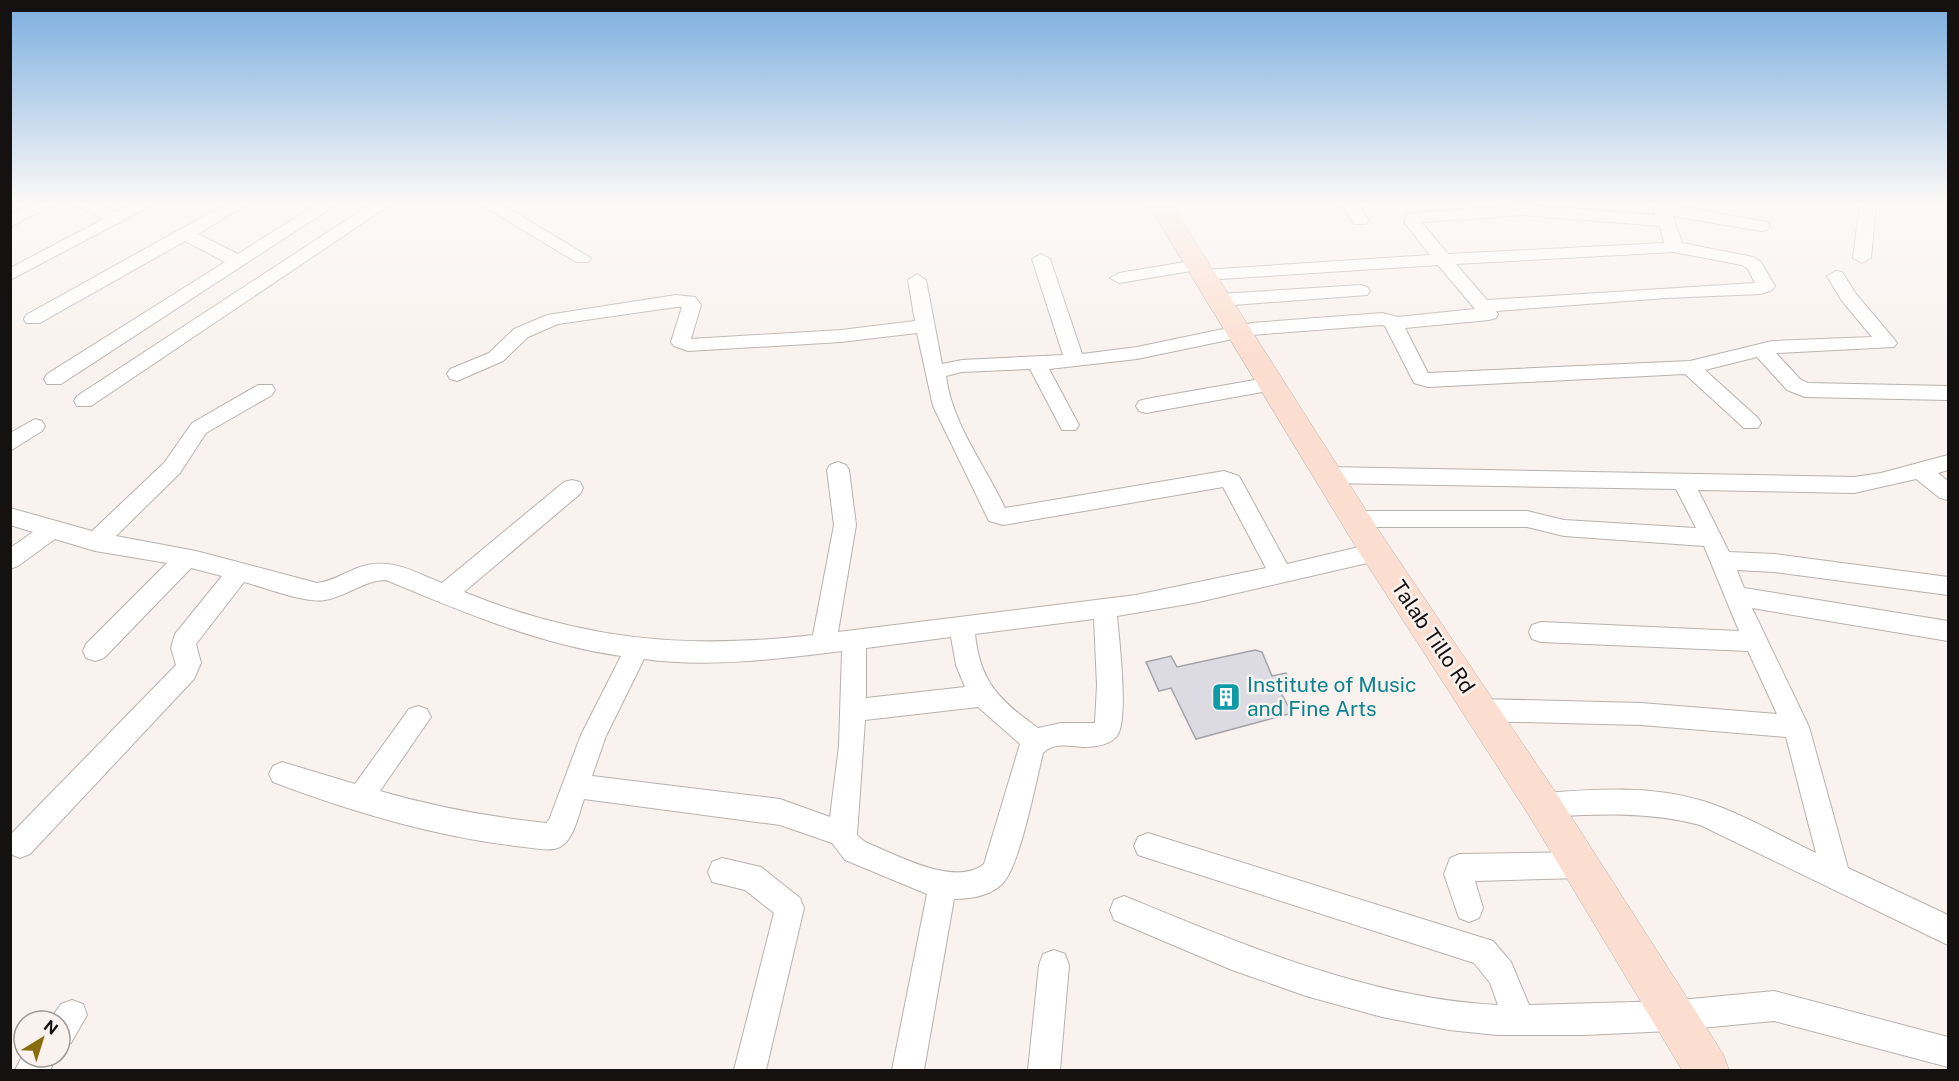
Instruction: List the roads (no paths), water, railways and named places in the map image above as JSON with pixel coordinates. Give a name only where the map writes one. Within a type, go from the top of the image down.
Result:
[{"type":"main road","name":"Talab Tillo Rd","points":[[1191,254],[1376,552],[1543,805],[1707,1071]]},
{"type":"street","points":[[10,275],[50,254]]},
{"type":"street","points":[[33,319],[148,254]]},
{"type":"street","points":[[224,254],[239,262]]},
{"type":"street","points":[[54,380],[251,254]]},
{"type":"street","points":[[84,401],[306,254]]},
{"type":"street","points":[[576,254],[582,258]]},
{"type":"street","points":[[936,371],[962,366],[1075,361],[1169,349],[1239,331],[1382,319],[1393,323],[1488,315],[1484,306],[1439,254]]},
{"type":"street","points":[[1207,280],[1444,260],[1541,254]]},
{"type":"street","points":[[1484,306],[1766,286],[1755,266],[1747,261],[1712,254]]},
{"type":"street","points":[[1041,259],[1075,361]]},
{"type":"street","points":[[1393,323],[1421,378],[1428,380],[1690,367],[1761,348],[1887,343],[1848,297],[1836,276]]},
{"type":"street","points":[[1119,278],[1207,280],[1361,291]]},
{"type":"street","points":[[917,279],[931,361],[936,371],[936,381],[943,406],[1000,516],[1224,478],[1231,482],[1280,573]]},
{"type":"street","points":[[457,374],[496,357],[521,333],[554,318],[676,301],[689,301],[692,305],[681,342],[688,345],[842,336],[925,326]]},
{"type":"street","points":[[1761,348],[1794,385],[1805,390],[1948,393]]},
{"type":"street","points":[[1036,362],[1069,425]]},
{"type":"street","points":[[1690,367],[1751,423]]},
{"type":"street","points":[[1146,406],[1272,384]]},
{"type":"street","points":[[94,542],[177,462],[199,429],[265,390]]},
{"type":"street","points":[[10,444],[35,426]]},
{"type":"street","points":[[1328,475],[1502,476],[1684,483],[1854,485],[1948,463]]},
{"type":"street","points":[[824,643],[845,525],[838,470]]},
{"type":"street","points":[[1920,471],[1948,492]]},
{"type":"street","points":[[1684,483],[1717,549],[1756,642],[1796,727],[1836,874]]},
{"type":"street","points":[[445,594],[572,488]]},
{"type":"street","points":[[10,516],[94,542],[186,558],[323,592],[382,570],[542,630],[637,649],[664,652],[732,652],[824,643],[1105,608],[1194,594],[1376,552]]},
{"type":"street","points":[[1355,519],[1527,519],[1564,528],[1717,549],[1774,563],[1948,586]]},
{"type":"street","points":[[10,560],[52,530]]},
{"type":"street","points":[[95,651],[186,558]]},
{"type":"street","points":[[20,845],[185,672],[189,663],[183,648],[184,641],[237,572]]},
{"type":"street","points":[[1736,596],[1948,631]]},
{"type":"street","points":[[854,639],[852,746],[842,834],[847,844],[855,851],[940,886],[977,884],[994,876],[999,866],[1032,747],[1036,741],[1051,734],[1098,734],[1109,727],[1110,685],[1105,608]]},
{"type":"street","points":[[962,625],[966,661],[982,696],[1001,716],[1036,741]]},
{"type":"street","points":[[1542,632],[1756,642]]},
{"type":"street","points":[[282,774],[421,816],[497,831],[549,837],[557,834],[594,735],[637,649]]},
{"type":"street","points":[[853,710],[982,696]]},
{"type":"street","points":[[1481,710],[1641,714],[1796,727]]},
{"type":"street","points":[[360,798],[418,717]]},
{"type":"street","points":[[575,786],[780,812],[842,834]]},
{"type":"street","points":[[1543,805],[1623,800],[1676,805],[1706,814],[1836,874],[1948,930]]},
{"type":"street","points":[[1148,846],[1483,951],[1497,966],[1519,1019]]},
{"type":"street","points":[[1469,908],[1458,874],[1461,868],[1580,866]]},
{"type":"street","points":[[722,872],[751,877],[790,908],[750,1071]]},
{"type":"street","points":[[908,1071],[942,896],[940,886]]},
{"type":"street","points":[[1124,910],[1241,960],[1355,995],[1454,1015],[1497,1020],[1672,1016],[1751,1005],[1774,1006],[1948,1052]]},
{"type":"street","points":[[1044,1071],[1054,965]]},
{"type":"place","name":"Institute of Music and Fine Arts","points":[[1226,697]]}]
